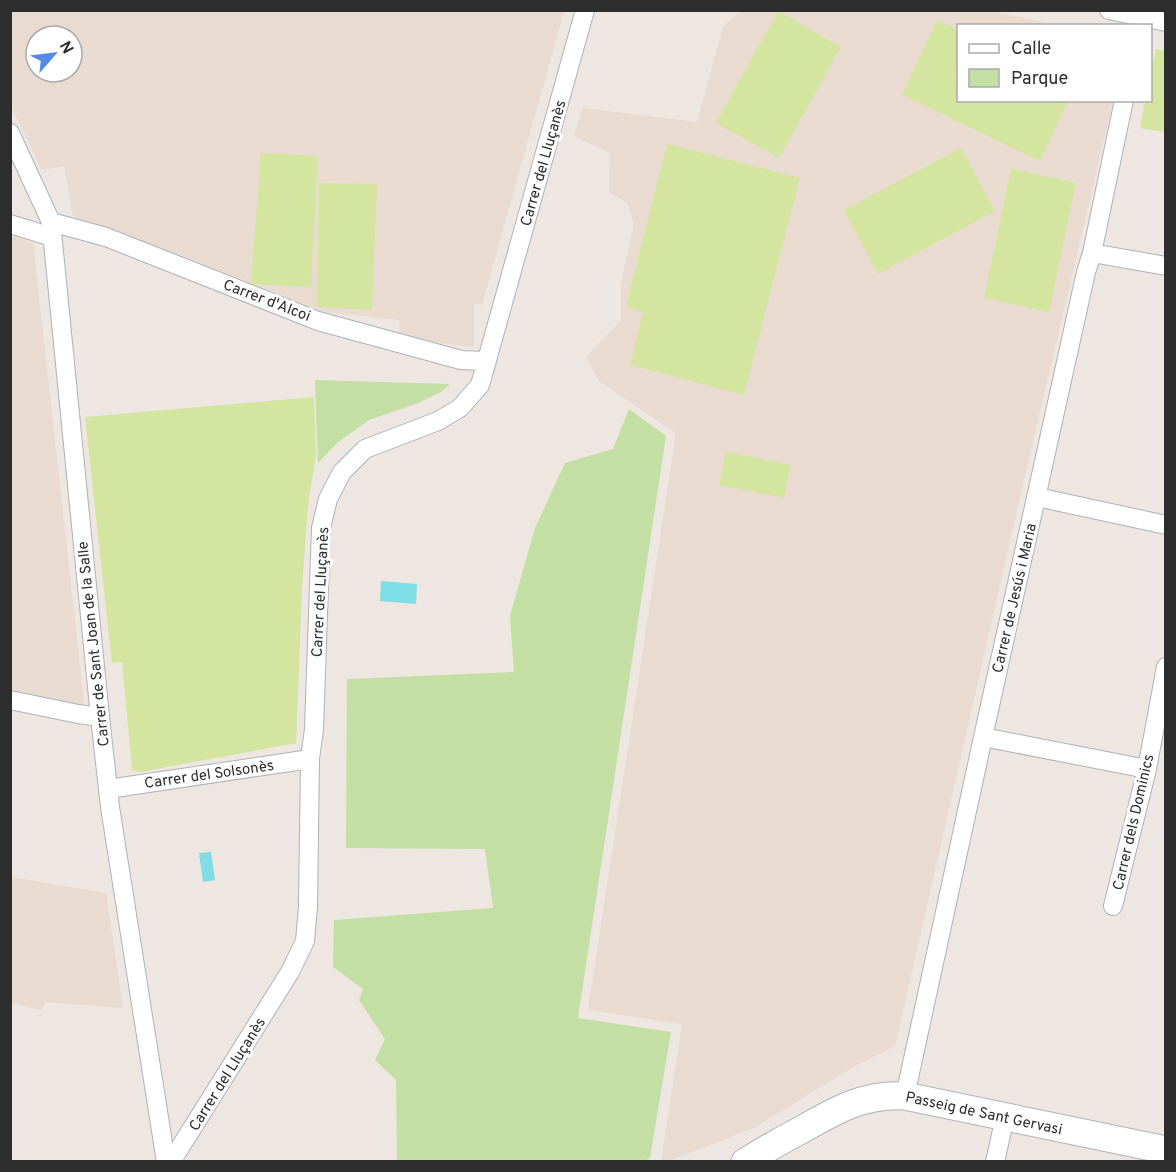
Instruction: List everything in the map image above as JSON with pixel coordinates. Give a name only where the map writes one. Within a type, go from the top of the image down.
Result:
[{"type":"street","name":"Carrer del Lluçanès","points":[[171,1161],[290,972],[304,941],[308,907],[310,759],[315,729],[321,528],[327,499],[342,472],[365,449],[438,421],[460,408],[480,385],[585,10]]},
{"type":"street","points":[[1109,10],[1166,22]]},
{"type":"street","name":"Carrer de Jesús i Maria","points":[[905,1096],[1124,102]]},
{"type":"street","name":"Carrer de Sant Joan de la Salle","points":[[10,133],[51,229],[108,789],[166,1161]]},
{"type":"street","name":"Carrer d'Alcoi","points":[[10,224],[106,237],[318,321],[461,360],[487,361]]},
{"type":"street","points":[[1092,254],[1166,266]]},
{"type":"street","points":[[1037,497],[1166,525]]},
{"type":"street","name":"Carrer dels Dominics","points":[[1113,906],[1147,769],[1166,667]]},
{"type":"street","points":[[10,700],[100,717]]},
{"type":"street","points":[[983,737],[1147,769]]},
{"type":"street","name":"Carrer del Solsonès","points":[[108,789],[310,759]]},
{"type":"street","name":"Passeig de Sant Gervasi","points":[[745,1161],[842,1107],[892,1095],[1166,1150]]},
{"type":"street","points":[[995,1161],[1005,1118]]},
{"type":"shaded area","points":[[11,11],[564,11],[482,305],[474,303],[474,347],[398,338],[400,320],[325,312],[76,220],[72,212],[64,166],[42,170],[11,107]]},
{"type":"shaded area","points":[[740,11],[992,11],[1049,24],[957,24],[957,102],[1113,102],[895,1046],[855,1066],[754,1128],[669,1161],[661,1161],[682,1024],[588,1010],[676,433],[599,381],[586,357],[621,320],[621,283],[634,224],[627,203],[609,192],[610,153],[574,136],[583,108],[697,122],[723,27]]},
{"type":"shaded area","points":[[10,235],[33,243],[84,701],[82,709],[11,690]]},
{"type":"shaded area","points":[[11,877],[106,893],[123,1008],[45,1002],[41,1010],[11,1003]]},
{"type":"green space","points":[[778,11],[841,47],[779,158],[716,123]]},
{"type":"green space","points":[[937,20],[957,30],[957,102],[1068,102],[1040,161],[902,95]]},
{"type":"green space","points":[[1156,49],[1165,51],[1165,132],[1140,128],[1145,102],[1152,102],[1152,69]]},
{"type":"green space","points":[[667,144],[800,178],[744,395],[630,365],[643,312],[626,307]]},
{"type":"green space","points":[[961,148],[995,211],[878,274],[844,210]]},
{"type":"green space","points":[[261,153],[318,156],[311,287],[251,284]]},
{"type":"green space","points":[[1011,169],[1076,183],[1049,312],[984,298]]},
{"type":"green space","points":[[319,183],[377,184],[372,310],[317,307]]},
{"type":"green space","points":[[315,380],[450,384],[441,392],[418,403],[369,420],[338,442],[318,463]]},
{"type":"green space","points":[[314,397],[316,455],[308,505],[302,589],[296,743],[140,772],[132,770],[122,662],[112,663],[85,417]]},
{"type":"green space","points":[[629,409],[666,436],[578,1018],[671,1032],[650,1158],[642,1162],[397,1161],[396,1080],[375,1060],[385,1039],[359,1000],[363,989],[333,967],[334,920],[493,908],[485,849],[346,848],[347,679],[514,672],[510,616],[535,528],[565,463],[613,449]]},
{"type":"green space","points":[[726,452],[791,465],[784,498],[719,485]]},
{"type":"water","points":[[381,581],[417,584],[416,604],[380,601]]},
{"type":"water","points":[[211,852],[215,880],[203,882],[199,853]]}]
